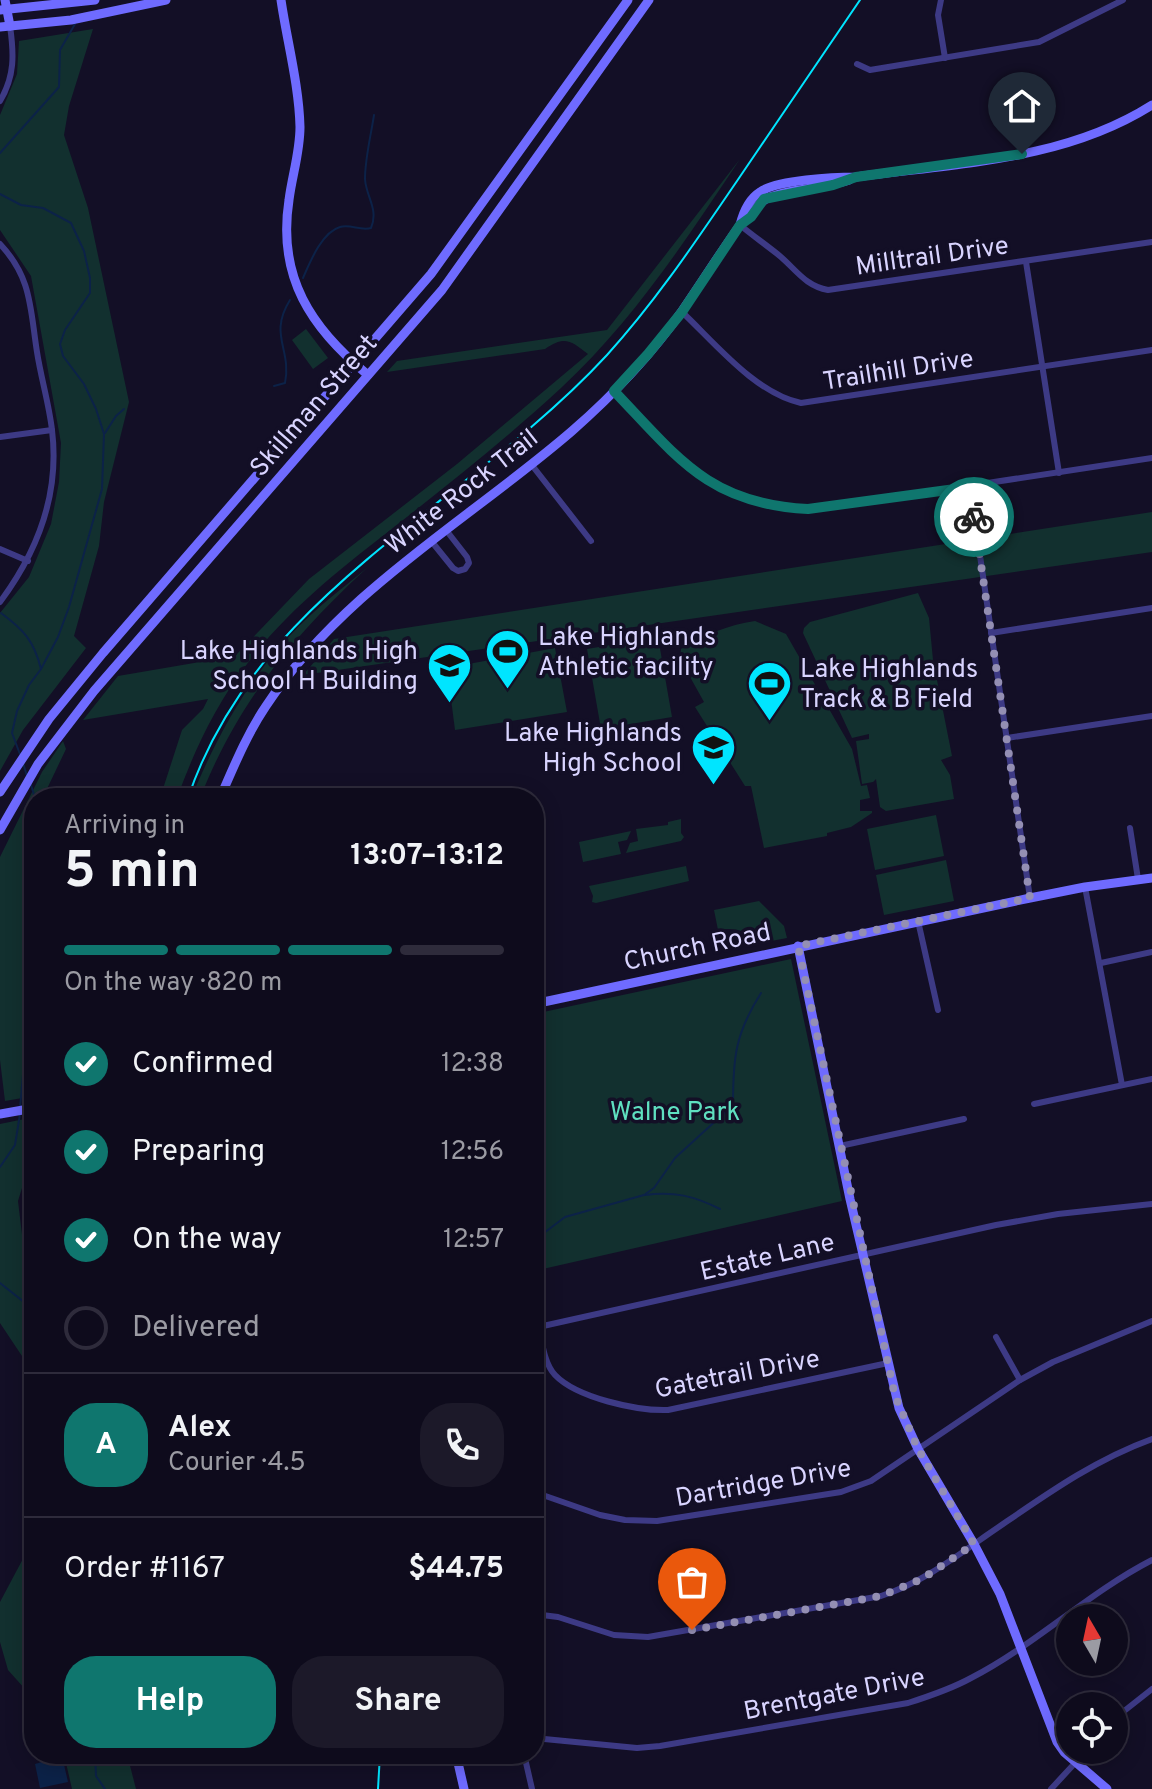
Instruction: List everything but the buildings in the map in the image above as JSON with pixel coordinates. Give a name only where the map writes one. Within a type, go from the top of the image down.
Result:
[{"type":"street","points":[[1,96],[12,75],[14,54],[5,27],[4,7],[95,0]]},
{"type":"street","points":[[5,27],[124,10],[166,0]]},
{"type":"street","points":[[281,0],[300,131],[287,217],[289,258],[308,312],[330,342],[368,375]]},
{"type":"street","name":"Skillman Street","points":[[0,792],[27,749],[61,705],[355,364],[446,253],[628,0]]},
{"type":"street","name":"Skillman Street","points":[[0,830],[25,783],[94,691],[429,307],[649,0]]},
{"type":"street","points":[[941,0],[938,15],[945,58]]},
{"type":"street","points":[[857,64],[870,70],[1039,42],[1123,0]]},
{"type":"street","points":[[0,76],[12,75]]},
{"type":"street","name":"White Rock Trail","points":[[225,788],[250,733],[286,678],[360,599],[531,464],[614,391],[682,312],[760,191],[833,185],[856,177],[1047,150],[1093,136],[1152,105]]},
{"type":"street","name":"Milltrail Drive","points":[[740,225],[782,258],[805,281],[816,288],[828,290],[1152,242]]},
{"type":"street","points":[[0,244],[24,277],[52,430],[54,460],[50,498],[28,561],[0,602]]},
{"type":"street","points":[[1026,262],[1059,473]]},
{"type":"street","name":"Trailhill Drive","points":[[682,312],[759,384],[786,400],[801,403],[1152,350]]},
{"type":"street","points":[[614,391],[700,477],[733,496],[781,508],[808,509],[1152,458]]},
{"type":"street","points":[[0,437],[52,430]]},
{"type":"street","points":[[531,464],[591,541]]},
{"type":"street","points":[[970,487],[1030,898]]},
{"type":"street","points":[[432,542],[453,568],[458,571],[465,569],[469,563],[467,557],[446,530]]},
{"type":"street","points":[[0,549],[28,561]]},
{"type":"street","points":[[991,633],[1152,608]]},
{"type":"street","points":[[139,612],[153,624]]},
{"type":"street","points":[[1007,738],[1152,716]]},
{"type":"street","points":[[1130,828],[1138,879]]},
{"type":"street","name":"Church Road","points":[[544,1002],[1030,898],[1152,878]]},
{"type":"street","points":[[1085,887],[1122,1085]]},
{"type":"street","points":[[918,921],[938,1010]]},
{"type":"street","points":[[798,946],[863,1255],[899,1408],[918,1449],[1000,1594],[1056,1738]]},
{"type":"street","points":[[1101,963],[1152,952]]},
{"type":"street","points":[[1034,1104],[1152,1079]]},
{"type":"street","points":[[0,1114],[24,1110]]},
{"type":"street","points":[[840,1146],[964,1119]]},
{"type":"street","name":"Estate Lane","points":[[544,1326],[1033,1218],[1152,1204]]},
{"type":"street","name":"Dartridge Drive","points":[[544,1495],[600,1515],[657,1521],[849,1490],[871,1481],[1020,1380],[1053,1362],[1152,1321]]},
{"type":"street","points":[[996,1337],[1020,1380]]},
{"type":"street","name":"Gatetrail Drive","points":[[544,1353],[554,1374],[565,1383],[625,1407],[645,1411],[668,1410],[888,1363]]},
{"type":"street","points":[[544,1615],[614,1635],[664,1635],[881,1596],[922,1579],[1068,1479],[1152,1439]]},
{"type":"street","name":"Brentgate Drive","points":[[544,1739],[648,1747],[885,1708],[937,1694],[1020,1646],[1115,1581],[1152,1560]]},
{"type":"street","points":[[1128,1708],[1152,1689]]},
{"type":"street","points":[[458,1764],[464,1789]]},
{"type":"street","points":[[526,1764],[532,1789]]},
{"type":"street","points":[[1051,1789],[1076,1764]]},
{"type":"street","points":[[1078,1764],[1107,1789]]},
{"type":"green space","points":[[93,29],[69,106],[64,135],[88,208],[129,402],[104,502],[99,546],[74,636],[86,648],[23,730],[0,771],[0,613],[29,577],[51,524],[59,482],[61,443],[31,276],[0,230],[0,115],[17,74],[19,41]]},
{"type":"green space","points":[[740,159],[657,279],[587,362],[501,441],[318,589],[263,644],[216,712],[198,745],[181,788],[163,788],[182,730],[203,709],[208,699],[83,720],[118,676],[235,656],[309,579],[457,464],[588,354],[563,341],[545,349],[387,372],[397,361],[607,330]]},
{"type":"green space","points":[[306,329],[328,358],[313,369],[292,340]]},
{"type":"green space","points":[[1152,512],[1152,552],[303,675],[334,639]]},
{"type":"green space","points":[[368,567],[291,646],[250,701],[204,788],[196,788],[224,729],[250,686],[281,646],[323,604]]},
{"type":"green space","points":[[918,593],[929,618],[933,660],[952,756],[941,760],[950,775],[954,799],[886,811],[880,807],[876,779],[862,784],[856,741],[869,739],[869,734],[852,738],[803,633],[810,622]]},
{"type":"green space","name":"Lake Highlands Track & B Field","points":[[755,621],[786,634],[852,749],[861,786],[867,785],[870,798],[860,800],[860,811],[872,813],[851,827],[827,833],[827,836],[764,848],[751,786],[745,786],[695,707],[704,702],[680,659],[681,649],[716,631]]},
{"type":"green space","points":[[658,637],[672,717],[601,729],[587,649]]},
{"type":"green space","name":"Lake Highlands Athletic facility","points":[[555,648],[567,712],[455,730],[447,668]]},
{"type":"green space","points":[[63,741],[66,749],[47,788],[34,788]]},
{"type":"green space","points":[[24,808],[24,1098],[5,1101],[0,1060],[0,857]]},
{"type":"green space","points":[[936,815],[944,856],[875,870],[867,829]]},
{"type":"green space","points":[[681,819],[684,837],[681,841],[626,853],[630,843],[638,841],[636,829],[668,825],[668,822]]},
{"type":"green space","points":[[631,831],[627,840],[618,842],[621,854],[583,862],[579,842]]},
{"type":"green space","points":[[946,860],[954,901],[884,915],[876,875]]},
{"type":"green space","points":[[686,866],[689,881],[592,902],[589,886]]},
{"type":"green space","points":[[759,901],[784,926],[787,938],[761,943],[741,931],[718,930],[714,910]]},
{"type":"green space","name":"Walne Park","points":[[791,959],[842,1201],[544,1269],[544,1012]]},
{"type":"green space","points":[[24,1119],[24,1182],[18,1201],[24,1251],[24,1359],[0,1323],[0,1124]]},
{"type":"green space","points":[[24,1557],[24,1688],[8,1670],[0,1642],[0,1602]]},
{"type":"green space","points":[[66,1764],[130,1764],[136,1789],[72,1789]]},
{"type":"water","points":[[35,1764],[64,1764],[68,1782],[40,1788]]},
{"type":"waterway","points":[[0,153],[59,87],[60,50],[75,24]]},
{"type":"waterway","points":[[303,278],[317,248],[334,230],[344,226],[371,228],[374,215],[365,179],[374,115]]},
{"type":"waterway","points":[[0,194],[21,205],[43,208],[71,223],[84,251],[90,293],[65,330],[60,344],[63,356],[84,384],[104,434],[102,489],[69,607],[58,637],[17,711],[12,733],[21,757]]},
{"type":"waterway","points":[[274,386],[285,383],[286,361],[281,323],[290,300]]},
{"type":"waterway","points":[[105,433],[124,409]]},
{"type":"waterway","points":[[1,613],[27,637],[41,669]]},
{"type":"waterway","points":[[23,763],[27,776]]},
{"type":"waterway","points":[[544,1233],[565,1217],[644,1195],[654,1188],[675,1158],[733,1105],[737,1047],[761,993]]},
{"type":"waterway","points":[[20,1108],[24,1064]]},
{"type":"waterway","points":[[0,1167],[15,1145],[20,1114]]},
{"type":"waterway","points":[[645,1195],[684,1196],[720,1209]]},
{"type":"waterway","points":[[0,1283],[24,1302]]},
{"type":"waterway","points":[[95,1764],[96,1776],[105,1789]]},
{"type":"tram line","points":[[192,788],[220,726],[263,663],[314,607],[371,556],[552,409],[625,334],[691,248],[860,0]]},
{"type":"tram line","points":[[378,1789],[379,1764]]},
{"type":"way so far","points":[[692,1630],[881,1596],[922,1579],[974,1544],[918,1449],[895,1396],[850,1199],[798,946],[1030,898],[974,517]]},
{"type":"place","name":"Lake Highlands Athletic facility","points":[[507,690]]},
{"type":"place","name":"Lake Highlands High School H Building","points":[[449,704]]},
{"type":"place","name":"Lake Highlands Track & B Field","points":[[769,722]]},
{"type":"place","name":"Lake Highlands High School","points":[[713,786]]},
{"type":"route","points":[[974,517],[970,487],[808,509],[781,508],[733,496],[683,463],[614,391],[682,312],[740,225],[751,217],[764,199],[833,185],[856,177],[1022,154]]}]
